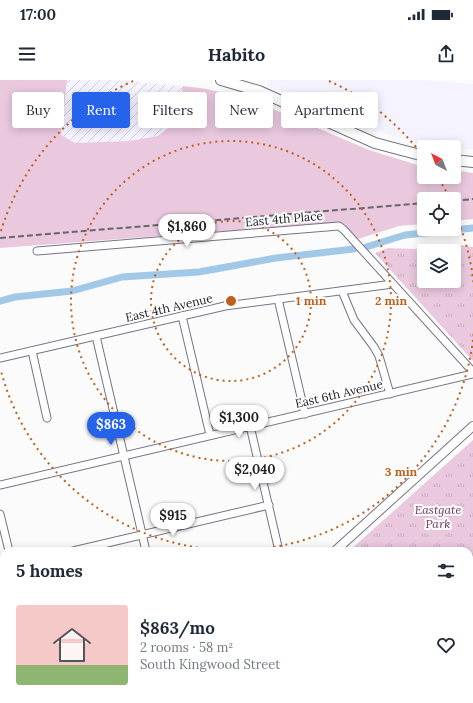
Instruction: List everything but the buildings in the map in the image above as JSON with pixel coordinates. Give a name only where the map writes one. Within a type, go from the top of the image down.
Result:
[{"type":"main road","points":[[221,80],[259,91],[376,143],[417,154]]},
{"type":"main road","points":[[461,161],[473,162]]},
{"type":"street","name":"East 4th Place","points":[[37,251],[333,226],[341,228],[393,284]]},
{"type":"street","name":"East 4th Avenue","points":[[0,358],[225,306],[393,284]]},
{"type":"street","points":[[393,284],[473,373]]},
{"type":"street","points":[[342,291],[354,320],[379,356],[390,394]]},
{"type":"street","points":[[278,299],[305,414]]},
{"type":"street","points":[[182,316],[210,435]]},
{"type":"street","points":[[96,336],[145,547]]},
{"type":"street","points":[[32,351],[47,418]]},
{"type":"street","name":"East 6th Avenue","points":[[0,485],[390,394],[473,373]]},
{"type":"street","points":[[250,426],[278,547]]},
{"type":"street","points":[[339,547],[473,426]]},
{"type":"street","points":[[90,547],[269,505]]},
{"type":"street","points":[[0,514],[8,547]]},
{"type":"shaded area","points":[[67,80],[113,80],[183,86],[182,92],[138,92],[138,128],[168,128],[158,136],[129,141],[75,143],[61,135],[62,128],[64,128],[64,108]]},
{"type":"shaded area","points":[[268,80],[424,80],[473,84],[473,149],[461,148],[461,140],[417,140],[417,142],[393,136],[373,128],[378,128],[378,92],[282,92],[267,86]]},
{"type":"green space","points":[[0,80],[67,80],[64,108],[64,92],[12,92],[12,128],[62,128],[61,135],[75,143],[129,141],[158,136],[168,128],[207,128],[207,92],[182,92],[183,86],[220,92],[215,92],[215,128],[273,128],[273,109],[281,112],[281,128],[317,128],[369,150],[417,165],[417,184],[461,184],[461,171],[473,173],[473,219],[461,220],[461,192],[417,192],[417,225],[399,226],[358,239],[345,226],[333,223],[0,248]]},
{"type":"green space","points":[[461,245],[473,247],[473,361],[375,253],[388,248],[417,249],[417,288],[461,288]]},
{"type":"green space","name":"Eastgate Park","points":[[473,440],[473,547],[353,547]]},
{"type":"waterway","points":[[366,247],[405,235],[473,228]]},
{"type":"waterway","points":[[0,301],[15,297],[72,291],[122,277],[199,272],[276,258],[354,249]]},
{"type":"railway","points":[[461,200],[473,199]]},
{"type":"railway","points":[[0,238],[417,204]]}]
